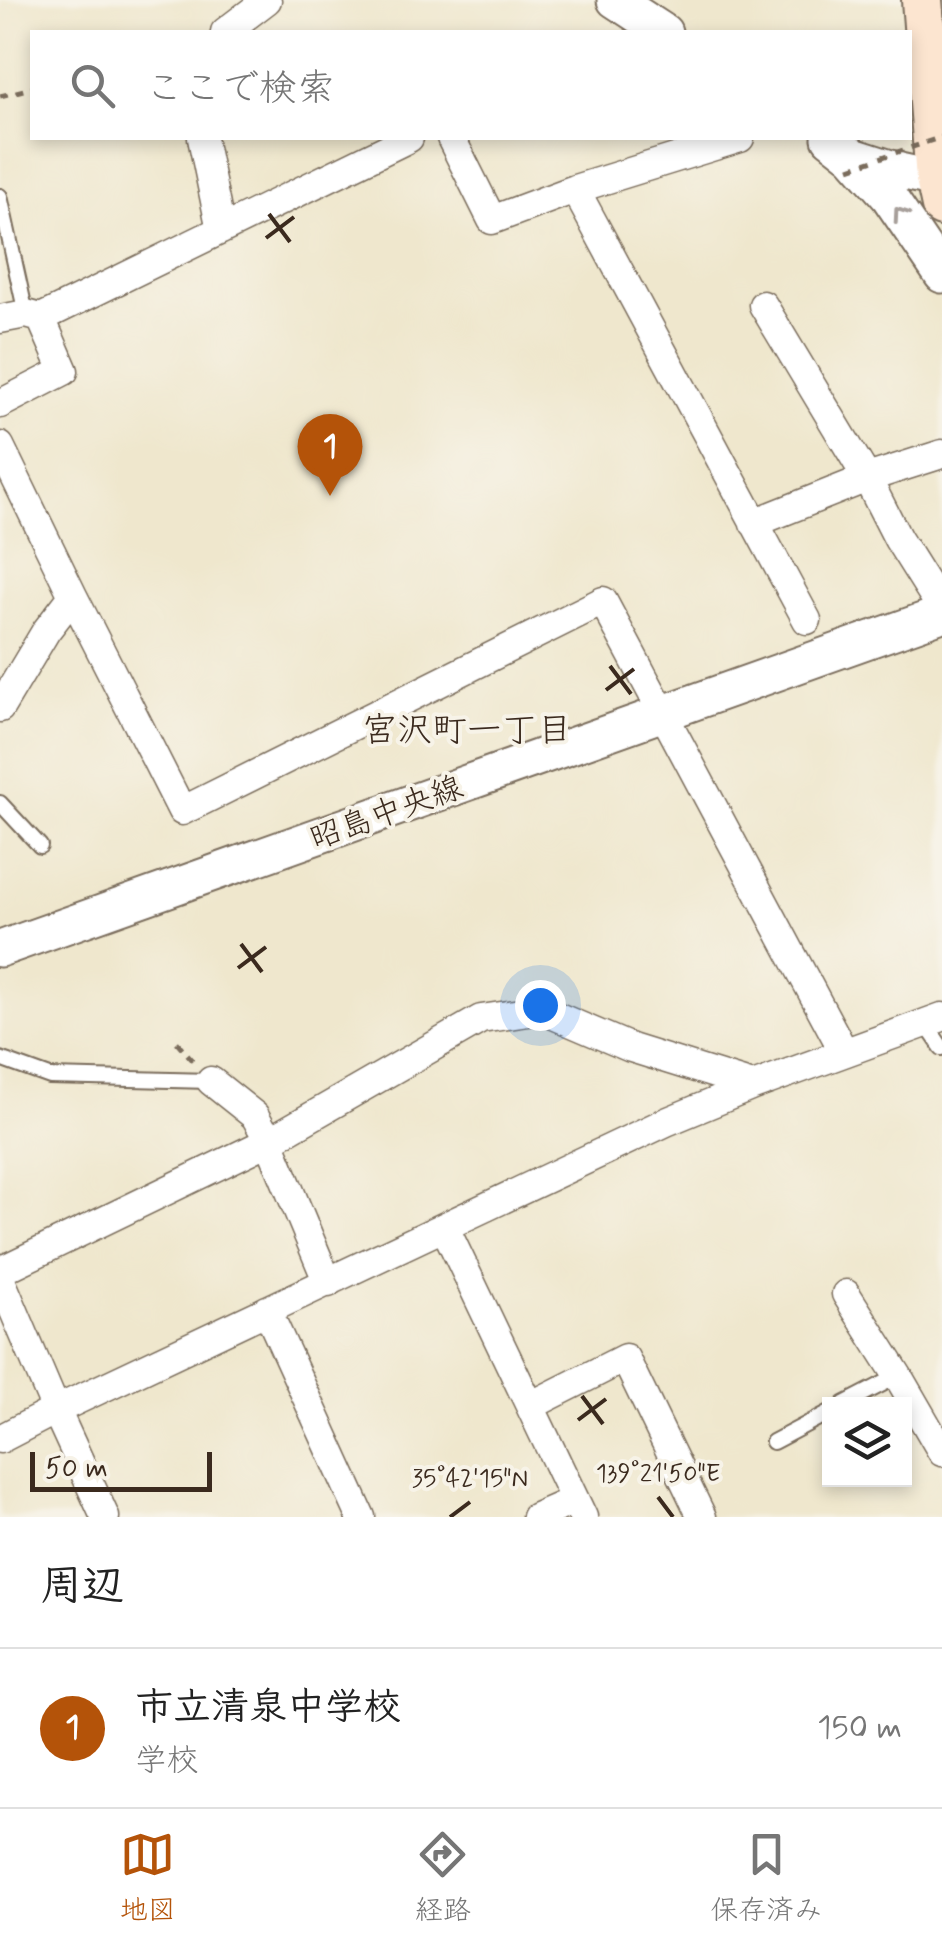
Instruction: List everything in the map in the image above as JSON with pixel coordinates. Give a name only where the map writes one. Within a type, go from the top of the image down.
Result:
[{"type":"main road","points":[[922,0],[939,167]]},
{"type":"street","points":[[228,30],[266,0]]},
{"type":"street","points":[[615,0],[661,30]]},
{"type":"street","points":[[202,140],[221,230]]},
{"type":"street","points":[[0,404],[64,371],[22,317],[221,230],[405,140]]},
{"type":"street","points":[[452,140],[492,220],[575,189],[734,140]]},
{"type":"street","points":[[844,154],[900,171],[939,167]]},
{"type":"street","points":[[844,154],[888,197],[942,275]]},
{"type":"street","points":[[575,189],[807,620]]},
{"type":"street","points":[[763,306],[942,611]]},
{"type":"street","points":[[0,446],[182,810],[603,601],[844,1052]]},
{"type":"street","points":[[754,522],[942,454]]},
{"type":"street","points":[[0,708],[46,631],[73,596]]},
{"type":"street","name":"昭島中央線","points":[[0,949],[942,611]]},
{"type":"street","points":[[105,1517],[0,1274],[269,1141],[482,1020],[542,1010],[630,1048],[753,1086]]},
{"type":"street","points":[[0,1439],[666,1122],[934,1020]]},
{"type":"street","points":[[212,1082],[255,1116],[328,1283]]},
{"type":"street","points":[[445,1228],[579,1508],[536,1517]]},
{"type":"street","points":[[846,1294],[942,1452]]},
{"type":"street","points":[[266,1310],[361,1517]]},
{"type":"street","points":[[530,1406],[625,1358],[702,1517]]},
{"type":"lane","points":[[0,196],[22,317]]},
{"type":"lane","points":[[0,803],[40,846]]},
{"type":"lane","points":[[934,1020],[942,1048]]},
{"type":"lane","points":[[0,1058],[50,1077],[212,1082]]},
{"type":"lane","points":[[858,1397],[898,1376]]},
{"type":"lane","points":[[773,1442],[822,1416]]},
{"type":"path","points":[[0,96],[30,88]]},
{"type":"path","points":[[844,154],[939,167]]},
{"type":"place","name":"市立清泉中学校","points":[[330,496]]},
{"type":"district","name":"宮沢町一丁目","points":[[467,729]]}]
